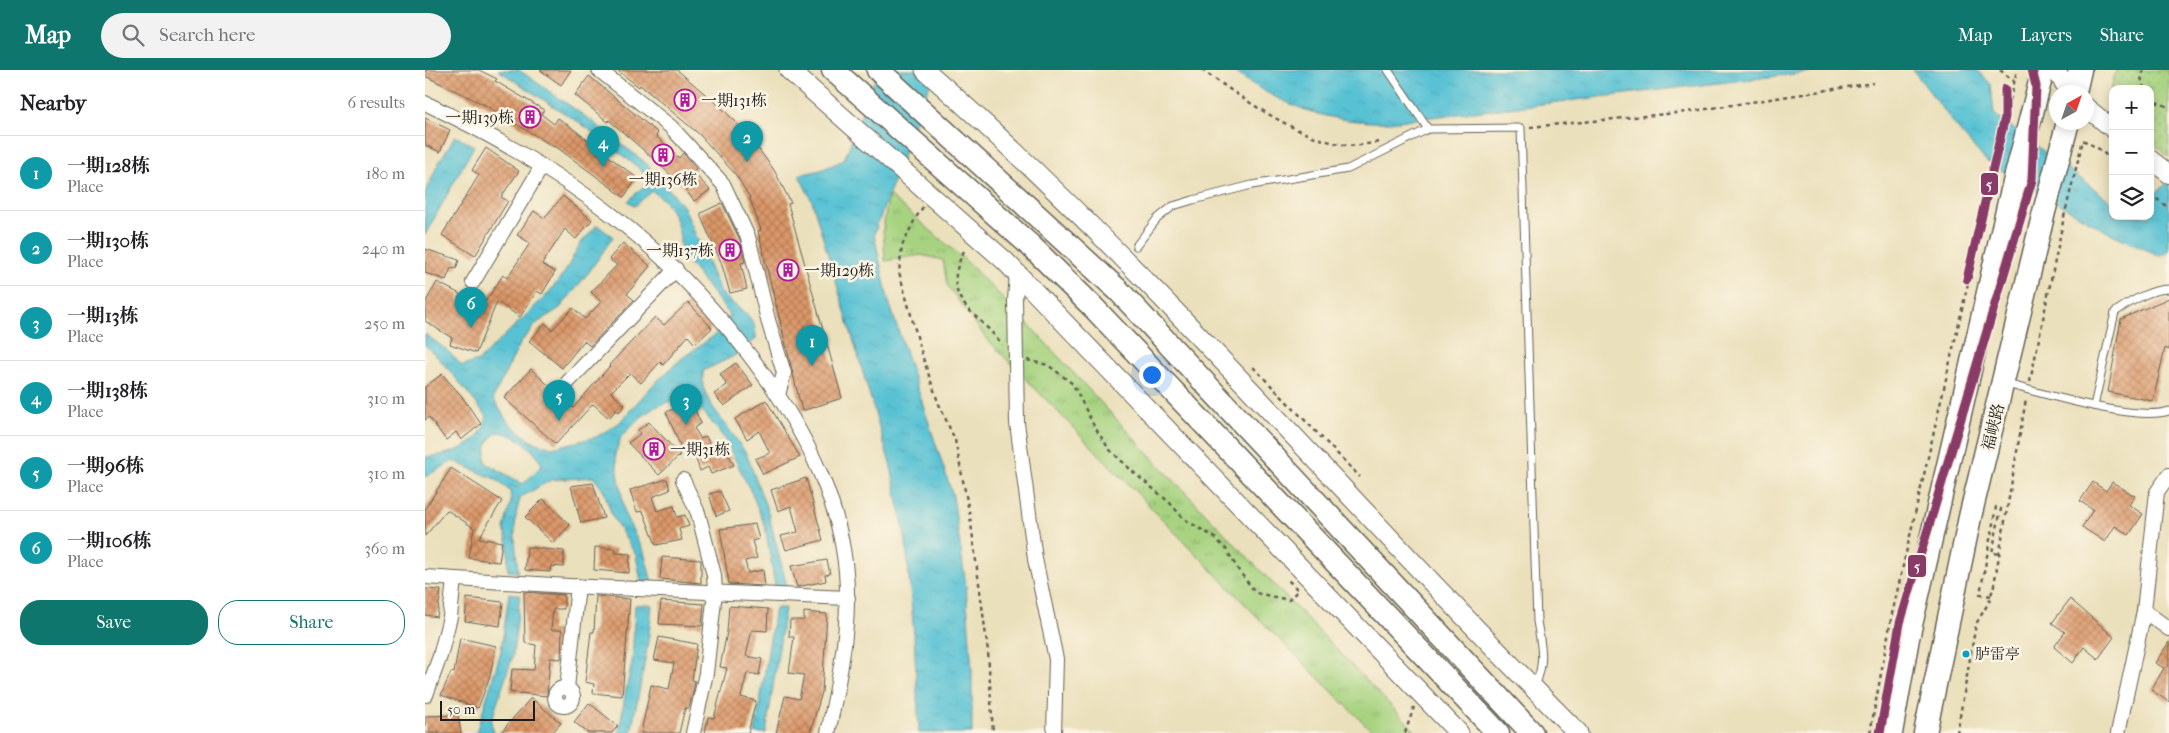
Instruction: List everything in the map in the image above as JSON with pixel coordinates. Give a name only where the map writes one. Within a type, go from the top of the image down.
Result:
[{"type":"highway","points":[[829,70],[865,97]]},
{"type":"highway","points":[[833,70],[1033,248],[1093,307],[1498,733]]},
{"type":"highway","points":[[878,70],[1117,290],[1528,729]]},
{"type":"highway","name":"福峡路","points":[[1891,733],[1908,638],[2027,126],[2043,70]]},
{"type":"highway","points":[[2077,85],[2080,70]]},
{"type":"highway","name":"福峡路","points":[[1925,733],[1970,517],[2003,383],[2054,215],[2069,157],[2068,130]]},
{"type":"main road","points":[[789,70],[1017,273],[1459,733]]},
{"type":"main road","points":[[930,74],[1025,161],[1126,260],[1578,733]]},
{"type":"street","points":[[599,70],[671,127],[723,184],[748,237],[768,320],[784,373],[778,395]]},
{"type":"street","points":[[2055,70],[2065,85]]},
{"type":"street","points":[[425,103],[542,166],[590,197],[631,228],[676,269],[723,320],[748,351],[778,395],[812,452],[829,492],[841,543],[847,598],[844,648],[828,733]]},
{"type":"street","points":[[2094,113],[2109,125]]},
{"type":"street","points":[[473,282],[542,166]]},
{"type":"street","points":[[567,383],[676,269]]},
{"type":"street","points":[[1017,273],[1015,300],[1017,423],[1035,559],[1056,658],[1054,733]]},
{"type":"street","points":[[2118,733],[2144,611],[2157,492],[2169,475]]},
{"type":"street","points":[[683,480],[698,513],[714,575],[715,592],[706,673],[693,733]]},
{"type":"street","points":[[425,577],[847,598]]},
{"type":"street","points":[[425,704],[429,699],[425,695],[440,656],[449,617],[454,579]]},
{"type":"street","points":[[567,688],[578,586]]},
{"type":"street","points":[[2144,611],[2169,629]]},
{"type":"lane","points":[[1388,70],[1428,129]]},
{"type":"lane","points":[[1136,246],[1157,219],[1173,206],[1251,185],[1348,169],[1428,129],[1521,128],[1537,621],[1543,660],[1534,688]]},
{"type":"lane","points":[[2094,406],[2115,312],[2133,300],[2163,289],[2169,290]]},
{"type":"lane","points":[[2003,383],[2094,406],[2156,415],[2169,411]]},
{"type":"path","points":[[1202,70],[1252,105],[1304,132],[1346,146],[1380,142]]},
{"type":"path","points":[[2000,70],[2015,81]]},
{"type":"path","points":[[1870,733],[1892,614],[2017,70]]},
{"type":"path","points":[[2143,85],[2141,77],[2144,70]]},
{"type":"path","points":[[1521,128],[1687,112],[1873,83]]},
{"type":"path","points":[[2154,100],[2169,107]]},
{"type":"path","points":[[1957,733],[1976,624],[1991,596],[2028,389],[2054,215],[2069,157],[2083,140],[2099,149],[2109,158]]},
{"type":"path","points":[[931,195],[915,219],[902,246],[899,272],[923,358],[938,402],[955,440],[970,516],[984,622],[993,733]]},
{"type":"path","points":[[2154,197],[2169,208]]},
{"type":"path","points":[[964,250],[958,263],[956,276],[959,296],[970,313],[994,333],[1007,351],[1048,365],[1073,384],[1094,426],[1109,449],[1169,502],[1184,519],[1214,537],[1225,548],[1239,571],[1256,593],[1289,600],[1298,590]]},
{"type":"path","points":[[1253,367],[1360,476]]},
{"type":"path","points":[[1991,596],[1980,594],[1996,507],[2001,509],[1992,553],[1999,554]]},
{"type":"path","points":[[1405,733],[1419,691]]},
{"type":"green space","points":[[2116,70],[2169,70],[2169,158],[2154,144],[2154,85],[2112,85]]},
{"type":"green space","points":[[889,195],[966,261],[1029,325],[1157,463],[1417,733],[1374,733],[1275,635],[986,338],[947,285],[943,260],[921,255],[885,261],[883,227]]},
{"type":"water","points":[[498,70],[519,70],[593,122],[646,163],[684,207],[720,291],[753,322],[756,339],[734,356],[703,371],[703,387],[710,403],[746,453],[768,512],[787,587],[775,586],[765,526],[752,494],[725,439],[689,394],[655,407],[636,421],[621,437],[615,454],[625,515],[644,552],[652,582],[641,582],[636,555],[612,516],[604,491],[593,477],[551,480],[521,497],[515,525],[518,572],[508,571],[508,544],[504,528],[511,501],[510,491],[495,479],[453,461],[425,477],[425,457],[455,451],[472,442],[479,435],[487,416],[449,370],[425,345],[425,334],[448,351],[462,366],[478,361],[546,296],[565,272],[580,244],[597,225],[613,237],[589,272],[560,308],[537,323],[521,342],[493,398],[507,421],[531,441],[552,448],[596,437],[619,423],[651,387],[681,359],[715,335],[730,315],[680,252],[678,226],[666,203],[652,191],[635,206],[628,201],[645,185],[647,178],[640,169],[587,128]],"holes":[[[497,432],[504,433],[524,443],[535,453],[542,465],[523,484],[486,463],[488,442]]]},
{"type":"water","points":[[878,70],[935,70],[874,234],[888,299],[953,496],[966,586],[972,670],[972,733],[919,733],[914,636],[906,542],[891,467],[812,201],[799,175],[821,170],[844,160]]},
{"type":"water","points":[[1232,70],[1828,70],[1390,122],[1368,122],[1326,116],[1287,103],[1250,83]]},
{"type":"water","points":[[1913,70],[1976,70],[1991,84],[1994,114],[2109,200],[2109,220],[2154,220],[2154,195],[2169,181],[2169,251],[2160,256],[2106,231],[1986,161],[1958,129]]},
{"type":"water","points":[[455,136],[474,146],[425,235],[425,193],[438,164]]},
{"type":"water","points":[[509,593],[520,595],[513,655],[491,722],[494,733],[476,733],[501,651]]},
{"type":"water","points":[[635,605],[652,605],[649,638],[631,733],[619,733],[632,664]]},
{"type":"water","points":[[775,608],[785,608],[766,733],[755,733]]},
{"type":"building","points":[[425,70],[479,70],[497,79],[495,81],[544,110],[541,114],[554,124],[558,118],[637,178],[624,197],[555,146],[487,106],[425,76]]},
{"type":"building","points":[[540,70],[571,70],[561,85]]},
{"type":"building","points":[[617,70],[677,70],[725,111],[754,143],[774,170],[791,203],[788,204],[842,398],[802,411],[758,231],[761,230],[749,196],[736,175],[699,134],[640,85],[639,87]]},
{"type":"building","name":"一期136栋","points":[[589,76],[658,133],[656,136],[679,158],[683,153],[696,168],[693,172],[710,190],[694,201],[682,185],[641,148],[609,120],[608,122],[575,95]]},
{"type":"building","points":[[425,118],[450,130],[440,152],[425,145]]},
{"type":"building","points":[[486,148],[519,171],[501,197],[508,201],[475,256],[442,235],[479,175],[472,170]]},
{"type":"building","points":[[563,196],[592,220],[576,239],[565,229],[542,264],[555,272],[542,294],[537,291],[520,317],[497,302],[476,353],[450,344],[452,338],[425,321],[425,303],[437,282],[460,294],[458,298],[481,308],[503,275],[507,278],[530,243],[517,235],[534,211],[544,218]]},
{"type":"building","name":"一期137栋","points":[[722,203],[740,240],[745,262],[741,263],[747,289],[730,293],[721,262],[701,217],[701,213]]},
{"type":"building","points":[[623,243],[650,266],[627,294],[634,300],[590,346],[584,341],[562,368],[529,341],[545,323],[552,330],[573,308],[585,319],[601,302],[591,292],[617,265],[609,259]]},
{"type":"building","points":[[425,249],[459,260],[456,269],[451,268],[446,280],[425,273]]},
{"type":"building","points":[[2169,298],[2169,350],[2165,348],[2153,401],[2108,392],[2121,319]]},
{"type":"building","points":[[688,302],[712,328],[695,344],[688,336],[663,365],[660,362],[641,383],[630,373],[611,392],[625,405],[619,412],[616,410],[609,418],[593,404],[556,444],[504,398],[531,369],[573,408],[609,365],[655,317],[664,325]]},
{"type":"building","points":[[736,363],[753,385],[724,406],[714,394],[727,385],[720,374]]},
{"type":"building","points":[[442,374],[460,394],[481,424],[461,440],[456,432],[446,440],[429,417],[425,420],[425,387]]},
{"type":"building","points":[[766,400],[800,457],[763,474],[755,459],[770,453],[759,431],[747,439],[735,419]]},
{"type":"building","points":[[691,402],[701,423],[694,428],[701,439],[706,436],[713,452],[725,447],[734,465],[711,474],[708,467],[700,471],[691,444],[683,452],[666,412]]},
{"type":"building","name":"一期31栋","points":[[649,422],[680,455],[659,475],[628,443],[640,434],[638,430]]},
{"type":"building","points":[[451,468],[502,501],[479,538],[502,542],[499,562],[469,558],[474,528],[447,510],[425,536],[425,509]]},
{"type":"building","points":[[806,478],[823,540],[786,550],[781,536],[798,532],[791,506],[778,511],[771,490]]},
{"type":"building","points":[[667,479],[670,490],[652,497],[657,511],[674,506],[677,517],[685,515],[689,526],[679,529],[682,540],[656,545],[643,511],[637,512],[630,490]]},
{"type":"building","points":[[2093,482],[2106,491],[2112,482],[2135,496],[2129,505],[2143,514],[2129,535],[2115,526],[2105,542],[2082,527],[2093,510],[2080,501]]},
{"type":"building","points":[[593,483],[604,518],[581,523],[571,486]]},
{"type":"building","points":[[720,491],[729,511],[716,516],[709,494]]},
{"type":"building","points":[[543,499],[570,525],[553,543],[525,517]]},
{"type":"building","points":[[755,524],[759,539],[752,541],[757,558],[745,561],[748,573],[763,570],[765,586],[729,584],[720,529]]},
{"type":"building","points":[[527,547],[564,551],[564,567],[551,566],[550,572],[525,570]]},
{"type":"building","points":[[595,547],[616,549],[616,553],[630,554],[629,573],[594,570]]},
{"type":"building","points":[[662,557],[701,560],[701,583],[660,579]]},
{"type":"building","points":[[827,560],[830,574],[825,575],[826,581],[797,587],[791,566]]},
{"type":"building","points":[[425,589],[441,590],[437,617],[425,615]]},
{"type":"building","points":[[524,592],[564,595],[564,609],[553,609],[551,630],[562,630],[561,659],[550,658],[547,696],[510,692],[512,669],[534,670],[536,645],[525,643]]},
{"type":"building","points":[[596,596],[630,599],[622,696],[593,693],[594,684],[585,682],[591,632],[594,632]]},
{"type":"building","points":[[467,598],[503,602],[500,626],[465,621]]},
{"type":"building","points":[[2070,599],[2114,637],[2098,659],[2084,647],[2073,663],[2054,647],[2065,632],[2052,623]]},
{"type":"building","points":[[661,601],[704,604],[702,626],[659,624]]},
{"type":"building","points":[[729,606],[768,609],[767,631],[752,630],[746,656],[762,659],[759,675],[747,673],[741,697],[756,701],[748,733],[705,733],[708,717],[714,718],[727,668],[720,667],[727,632]]},
{"type":"building","points":[[804,612],[827,614],[822,692],[810,733],[776,733],[785,696],[799,699],[804,675],[789,673],[794,637],[789,637],[790,620],[804,620]]},
{"type":"building","points":[[659,637],[697,644],[692,680],[695,681],[694,687],[689,708],[685,708],[679,733],[641,733],[651,685],[669,689],[674,663],[654,660]]},
{"type":"building","points":[[460,638],[496,646],[490,676],[478,708],[441,695],[451,672],[454,673]]},
{"type":"building","points":[[2169,642],[2169,702],[2151,690],[2164,668],[2155,663]]},
{"type":"building","points":[[531,698],[561,723],[552,733],[500,733]]},
{"type":"building","points":[[589,703],[618,726],[612,733],[588,733],[574,722]]},
{"type":"building","points":[[458,715],[461,733],[425,733],[425,716]]},
{"type":"transit line","name":"5","points":[[1880,733],[1900,623],[2032,180],[2036,86],[2032,70]]},
{"type":"transit line","name":"5","points":[[1967,279],[2005,117],[2005,89]]},
{"type":"place","name":"一期131栋","points":[[685,100]]},
{"type":"place","name":"一期139栋","points":[[530,117]]},
{"type":"place","name":"一期136栋","points":[[663,155]]},
{"type":"place","name":"一期130栋","points":[[747,162]]},
{"type":"place","name":"一期138栋","points":[[603,167]]},
{"type":"place","name":"一期137栋","points":[[730,250]]},
{"type":"place","name":"一期129栋","points":[[788,270]]},
{"type":"place","name":"一期106栋","points":[[471,328]]},
{"type":"place","name":"一期128栋","points":[[812,366]]},
{"type":"place","name":"一期96栋","points":[[559,421]]},
{"type":"place","name":"一期13栋","points":[[686,425]]},
{"type":"place","name":"一期31栋","points":[[654,449]]},
{"type":"place","name":"胪雷亭","points":[[1966,654]]}]
